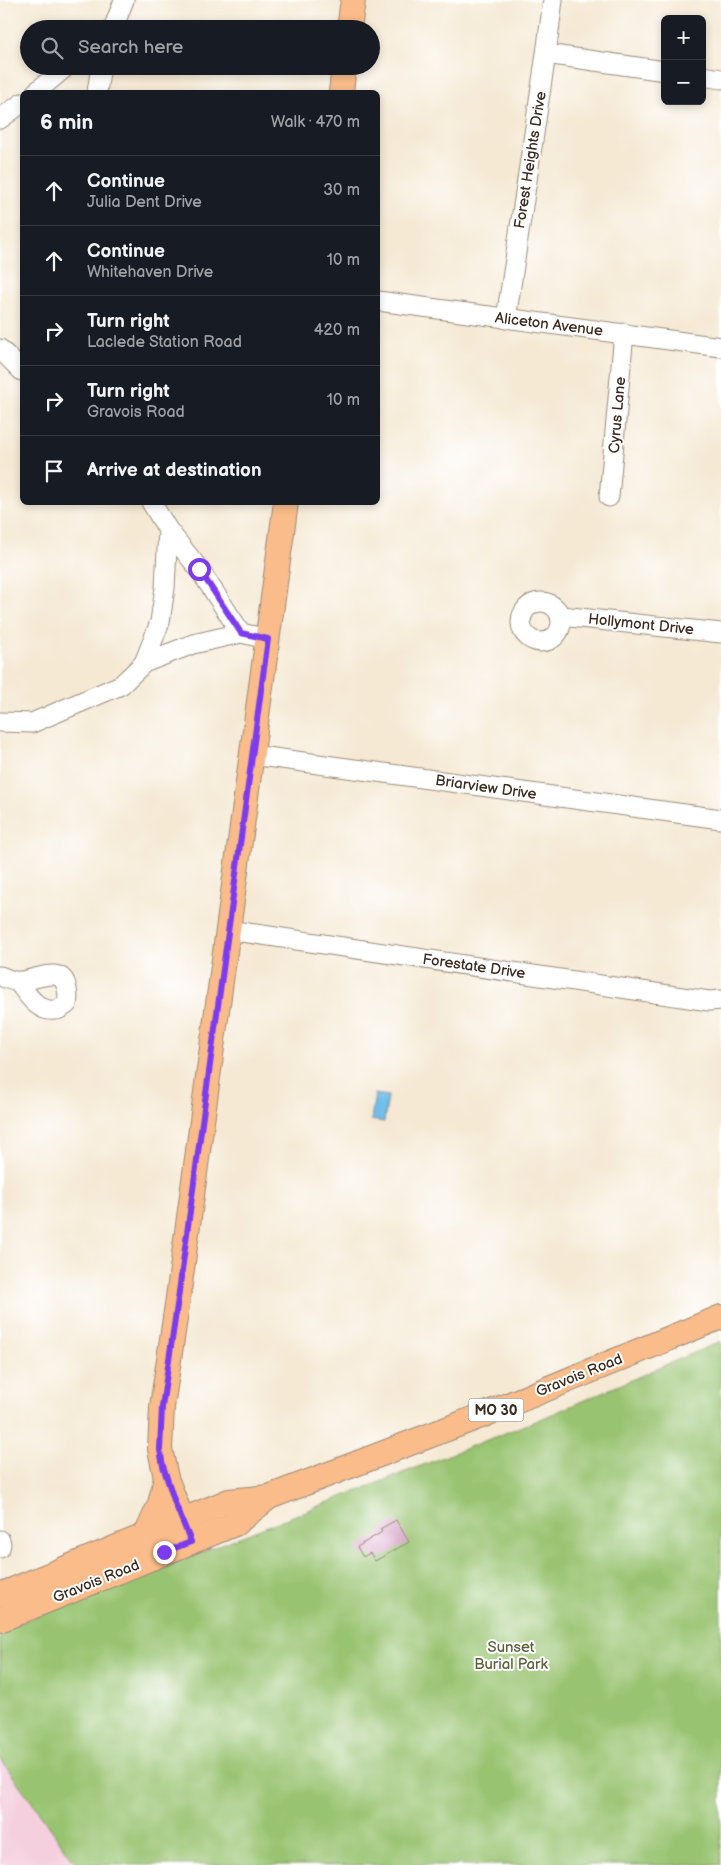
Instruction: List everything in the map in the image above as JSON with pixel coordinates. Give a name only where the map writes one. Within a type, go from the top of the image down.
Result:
[{"type":"main road","points":[[350,20],[353,0]]},
{"type":"main road","points":[[341,90],[343,75]]},
{"type":"main road","points":[[191,1542],[166,1478],[160,1450],[162,1407],[286,505]]},
{"type":"main road","name":"Gravois Road","points":[[0,1595],[229,1501],[268,1497],[486,1414],[721,1317]]},
{"type":"main road","points":[[146,1534],[160,1504],[166,1478]]},
{"type":"main road","name":"Gravois Road","points":[[0,1620],[235,1524],[268,1497]]},
{"type":"street","name":"Forest Heights Drive","points":[[506,319],[553,0]]},
{"type":"street","points":[[110,20],[122,5]]},
{"type":"street","points":[[116,20],[122,5]]},
{"type":"street","points":[[546,54],[661,70]]},
{"type":"street","points":[[38,90],[56,75]]},
{"type":"street","points":[[97,90],[100,75]]},
{"type":"street","points":[[706,77],[721,79]]},
{"type":"street","points":[[0,119],[20,104]]},
{"type":"street","name":"Aliceton Avenue","points":[[380,301],[721,347]]},
{"type":"street","name":"Cyrus Lane","points":[[609,497],[624,333]]},
{"type":"street","points":[[0,349],[20,369]]},
{"type":"street","points":[[153,505],[168,530],[199,569],[241,633]]},
{"type":"street","points":[[144,663],[160,622],[165,588],[168,530]]},
{"type":"street","name":"Hollymont Drive","points":[[561,616],[721,633]]},
{"type":"street","points":[[0,722],[32,723],[121,685],[144,663],[193,644],[241,633],[268,639]]},
{"type":"street","name":"Briarview Drive","points":[[252,755],[721,819]]},
{"type":"street","name":"Forestate Drive","points":[[228,930],[699,1000],[721,1000]]},
{"type":"street","points":[[0,976],[18,982]]},
{"type":"street","points":[[0,1540],[2,1544],[0,1548]]},
{"type":"shaded area","points":[[0,1758],[77,1865],[0,1865]]},
{"type":"green space","name":"Sunset Burial Park","points":[[721,1341],[721,1865],[77,1865],[0,1758],[0,1631],[543,1418]]},
{"type":"water","points":[[375,1094],[388,1096],[384,1122],[371,1120]]},
{"type":"building","points":[[396,1520],[409,1542],[375,1561],[370,1553],[363,1557],[357,1547],[382,1532],[380,1529]]},
{"type":"route","points":[[164,1552],[191,1542],[175,1503],[163,1466],[160,1450],[162,1407],[268,639],[241,633],[199,569]]}]
